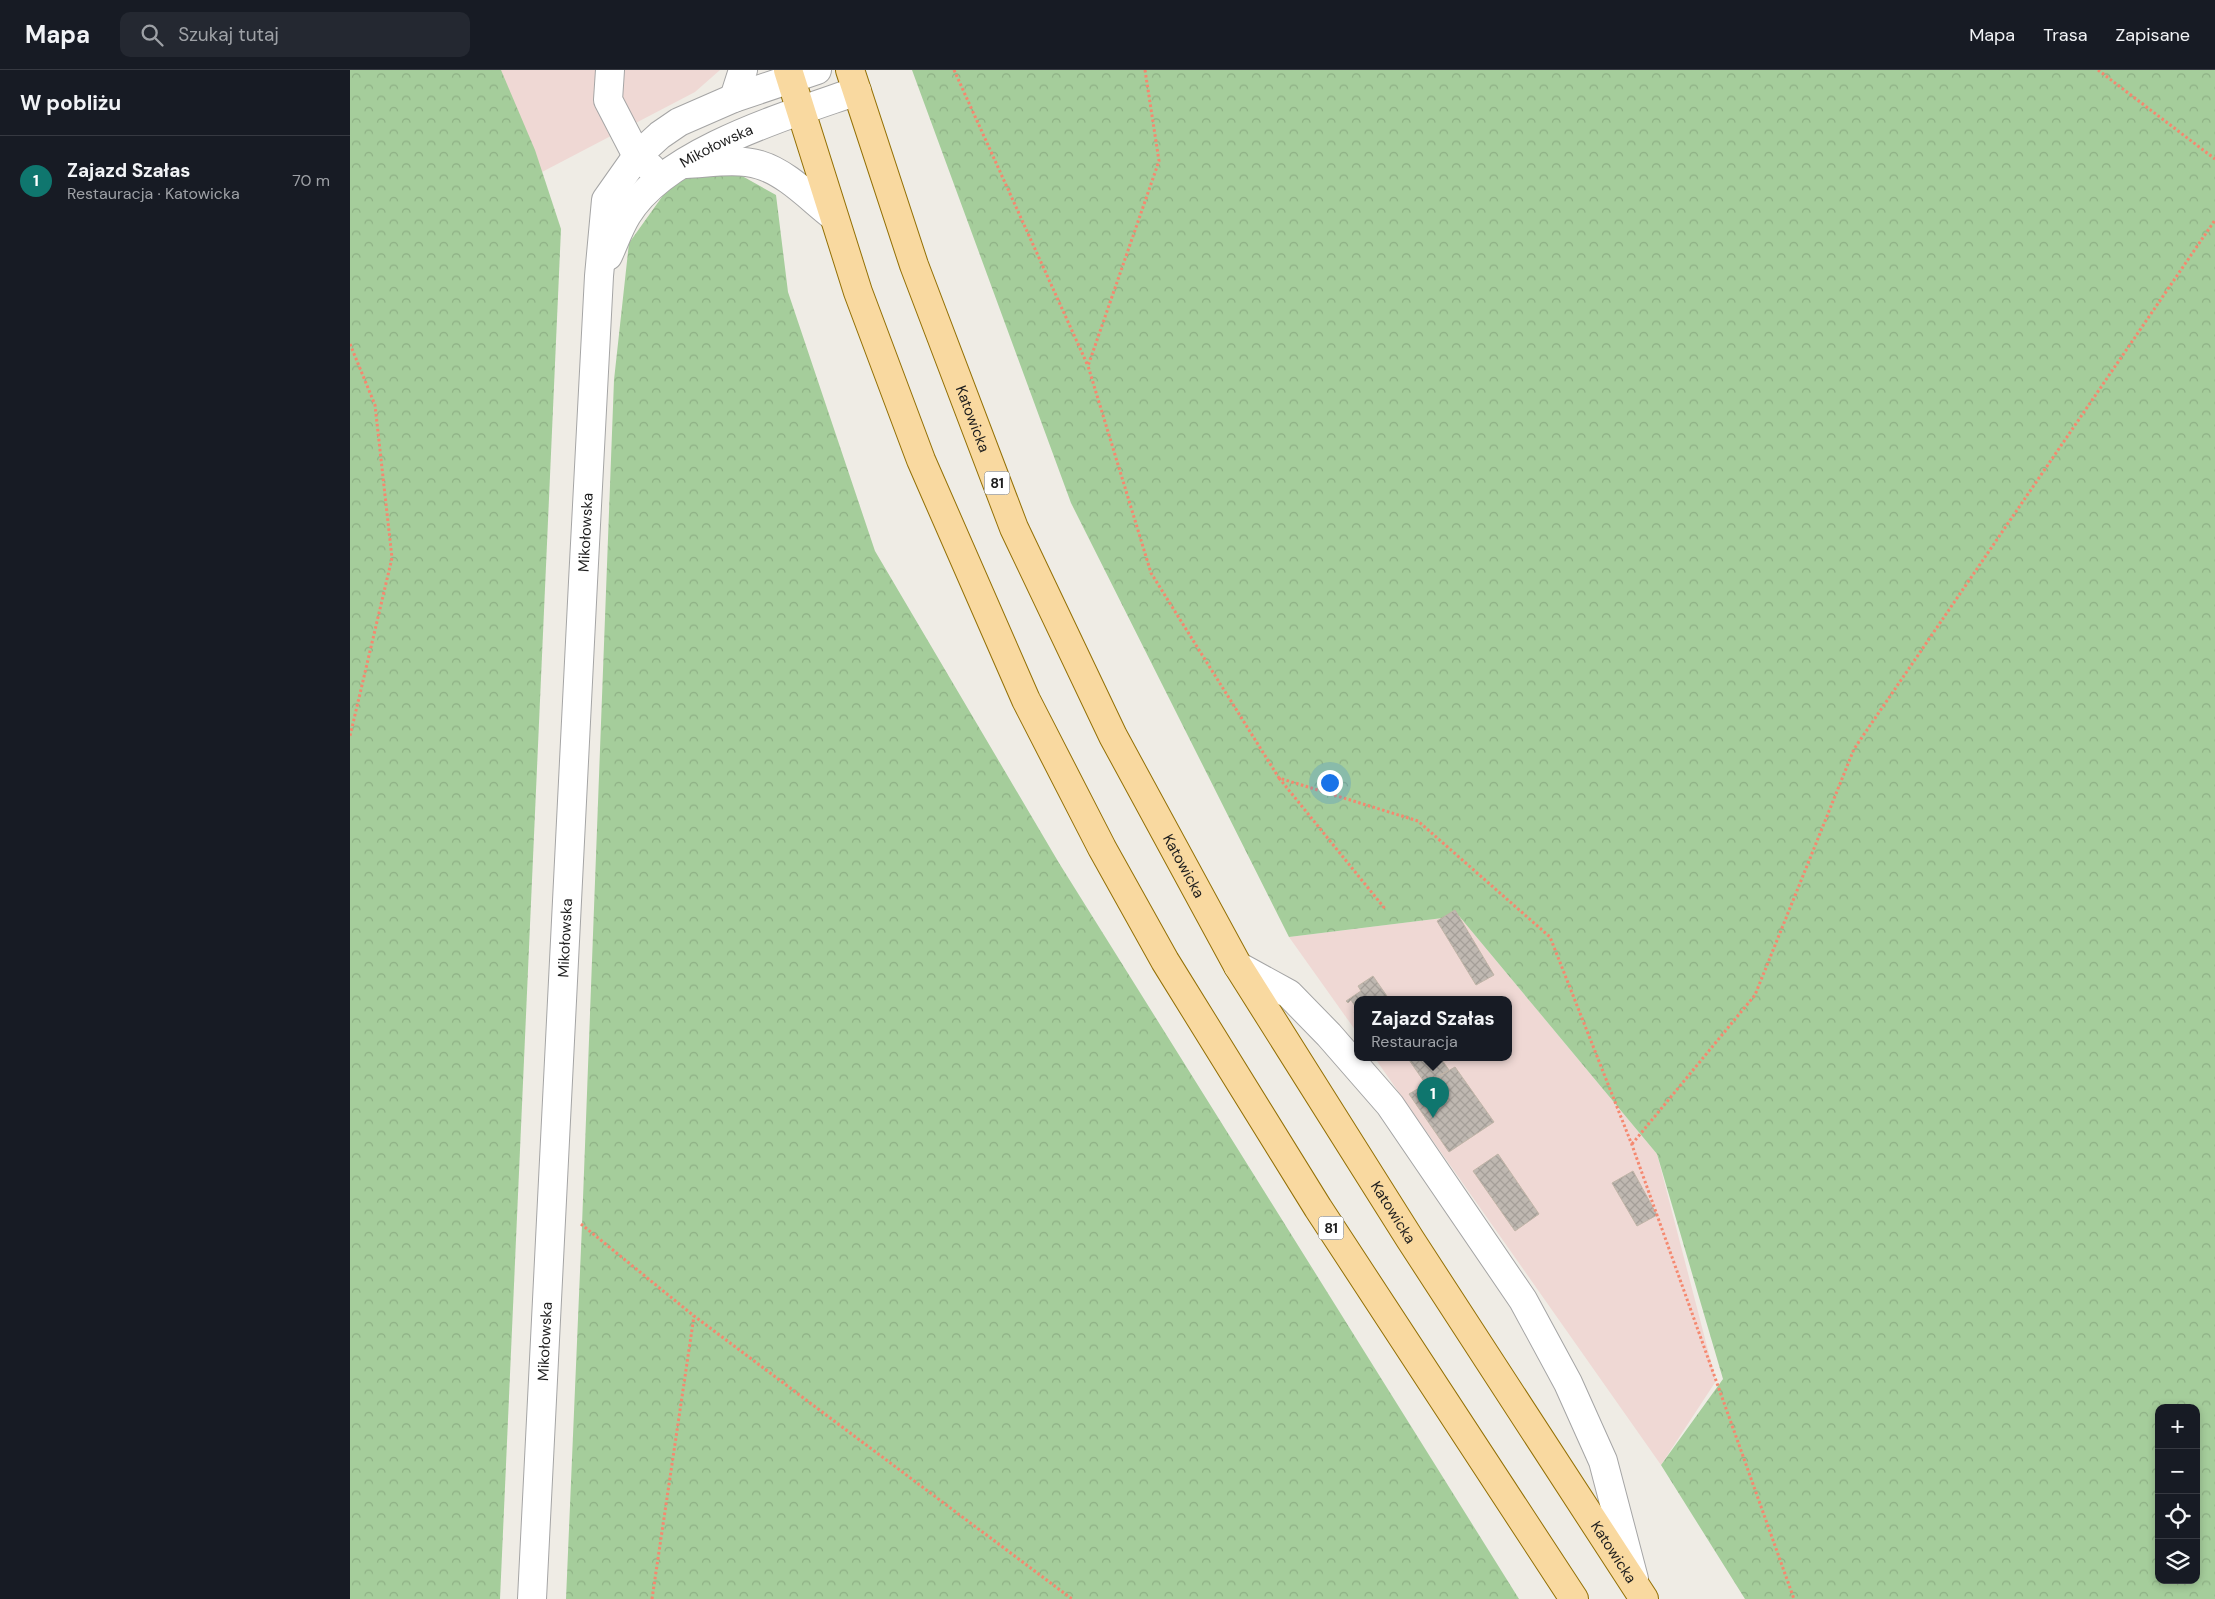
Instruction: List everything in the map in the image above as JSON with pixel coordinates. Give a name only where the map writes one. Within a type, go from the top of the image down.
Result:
[{"type":"main road","name":"81","points":[[789,75],[833,216],[879,349],[921,460],[1026,700],[1102,848],[1165,961],[1318,1208],[1574,1599]]},
{"type":"main road","name":"Katowicka","points":[[853,80],[914,265],[1014,528],[1112,736],[1238,966],[1410,1239],[1640,1592]]},
{"type":"street","points":[[610,70],[608,100],[637,156],[673,171],[725,162],[758,164],[776,172],[833,216]]},
{"type":"street","points":[[734,98],[743,70]]},
{"type":"street","name":"Mikołowska","points":[[532,1599],[599,276],[606,200],[637,156],[660,135],[679,122],[789,75],[817,70]]},
{"type":"street","name":"Mikołowska","points":[[599,276],[627,214],[673,171],[718,142],[800,111],[853,80]]},
{"type":"street","points":[[1238,966],[1288,994],[1329,1035],[1384,1098],[1523,1300],[1568,1383],[1603,1461],[1640,1592]]},
{"type":"path","points":[[954,70],[1088,366],[1151,573],[1279,778],[1386,910]]},
{"type":"path","points":[[1088,366],[1159,161],[1145,70]]},
{"type":"path","points":[[2098,70],[2215,159]]},
{"type":"path","points":[[1632,1145],[1755,995],[1854,749],[2215,220]]},
{"type":"path","points":[[350,344],[375,405],[392,558],[350,736]]},
{"type":"path","points":[[1279,778],[1418,821],[1550,937],[1632,1145],[1794,1599]]},
{"type":"path","points":[[552,1200],[694,1316],[1072,1599]]},
{"type":"path","points":[[652,1599],[694,1316]]},
{"type":"shaded area","points":[[500,70],[720,70],[695,92],[542,172]]},
{"type":"shaded area","points":[[1459,916],[1657,1154],[1716,1381],[1661,1465],[1377,1061],[1512,1061],[1512,996],[1354,996],[1354,1028],[1289,937]]},
{"type":"green space","points":[[350,70],[501,70],[535,150],[561,229],[500,1599],[350,1599]]},
{"type":"green space","points":[[912,70],[2215,70],[2215,1599],[1745,1599],[1661,1465],[1723,1379],[1657,1154],[1459,916],[1289,937],[1071,503]]},
{"type":"green space","points":[[726,167],[776,195],[788,292],[875,551],[1059,863],[1519,1599],[566,1599],[614,380],[629,243],[674,180]]},
{"type":"building","points":[[1455,910],[1494,975],[1476,985],[1437,921]]},
{"type":"building","points":[[1373,976],[1387,996],[1354,996],[1354,1004],[1351,1000],[1348,1003],[1346,1001],[1361,991],[1358,986]]},
{"type":"building","points":[[1410,1061],[1443,1061],[1449,1070],[1425,1083]]},
{"type":"building","points":[[1455,1067],[1494,1122],[1449,1152],[1409,1094]]},
{"type":"building","points":[[1498,1154],[1539,1214],[1515,1231],[1473,1171]]},
{"type":"building","points":[[1633,1171],[1657,1215],[1637,1226],[1612,1183]]},
{"type":"place","name":"Zajazd Szałas","points":[[1433,1118]]}]
